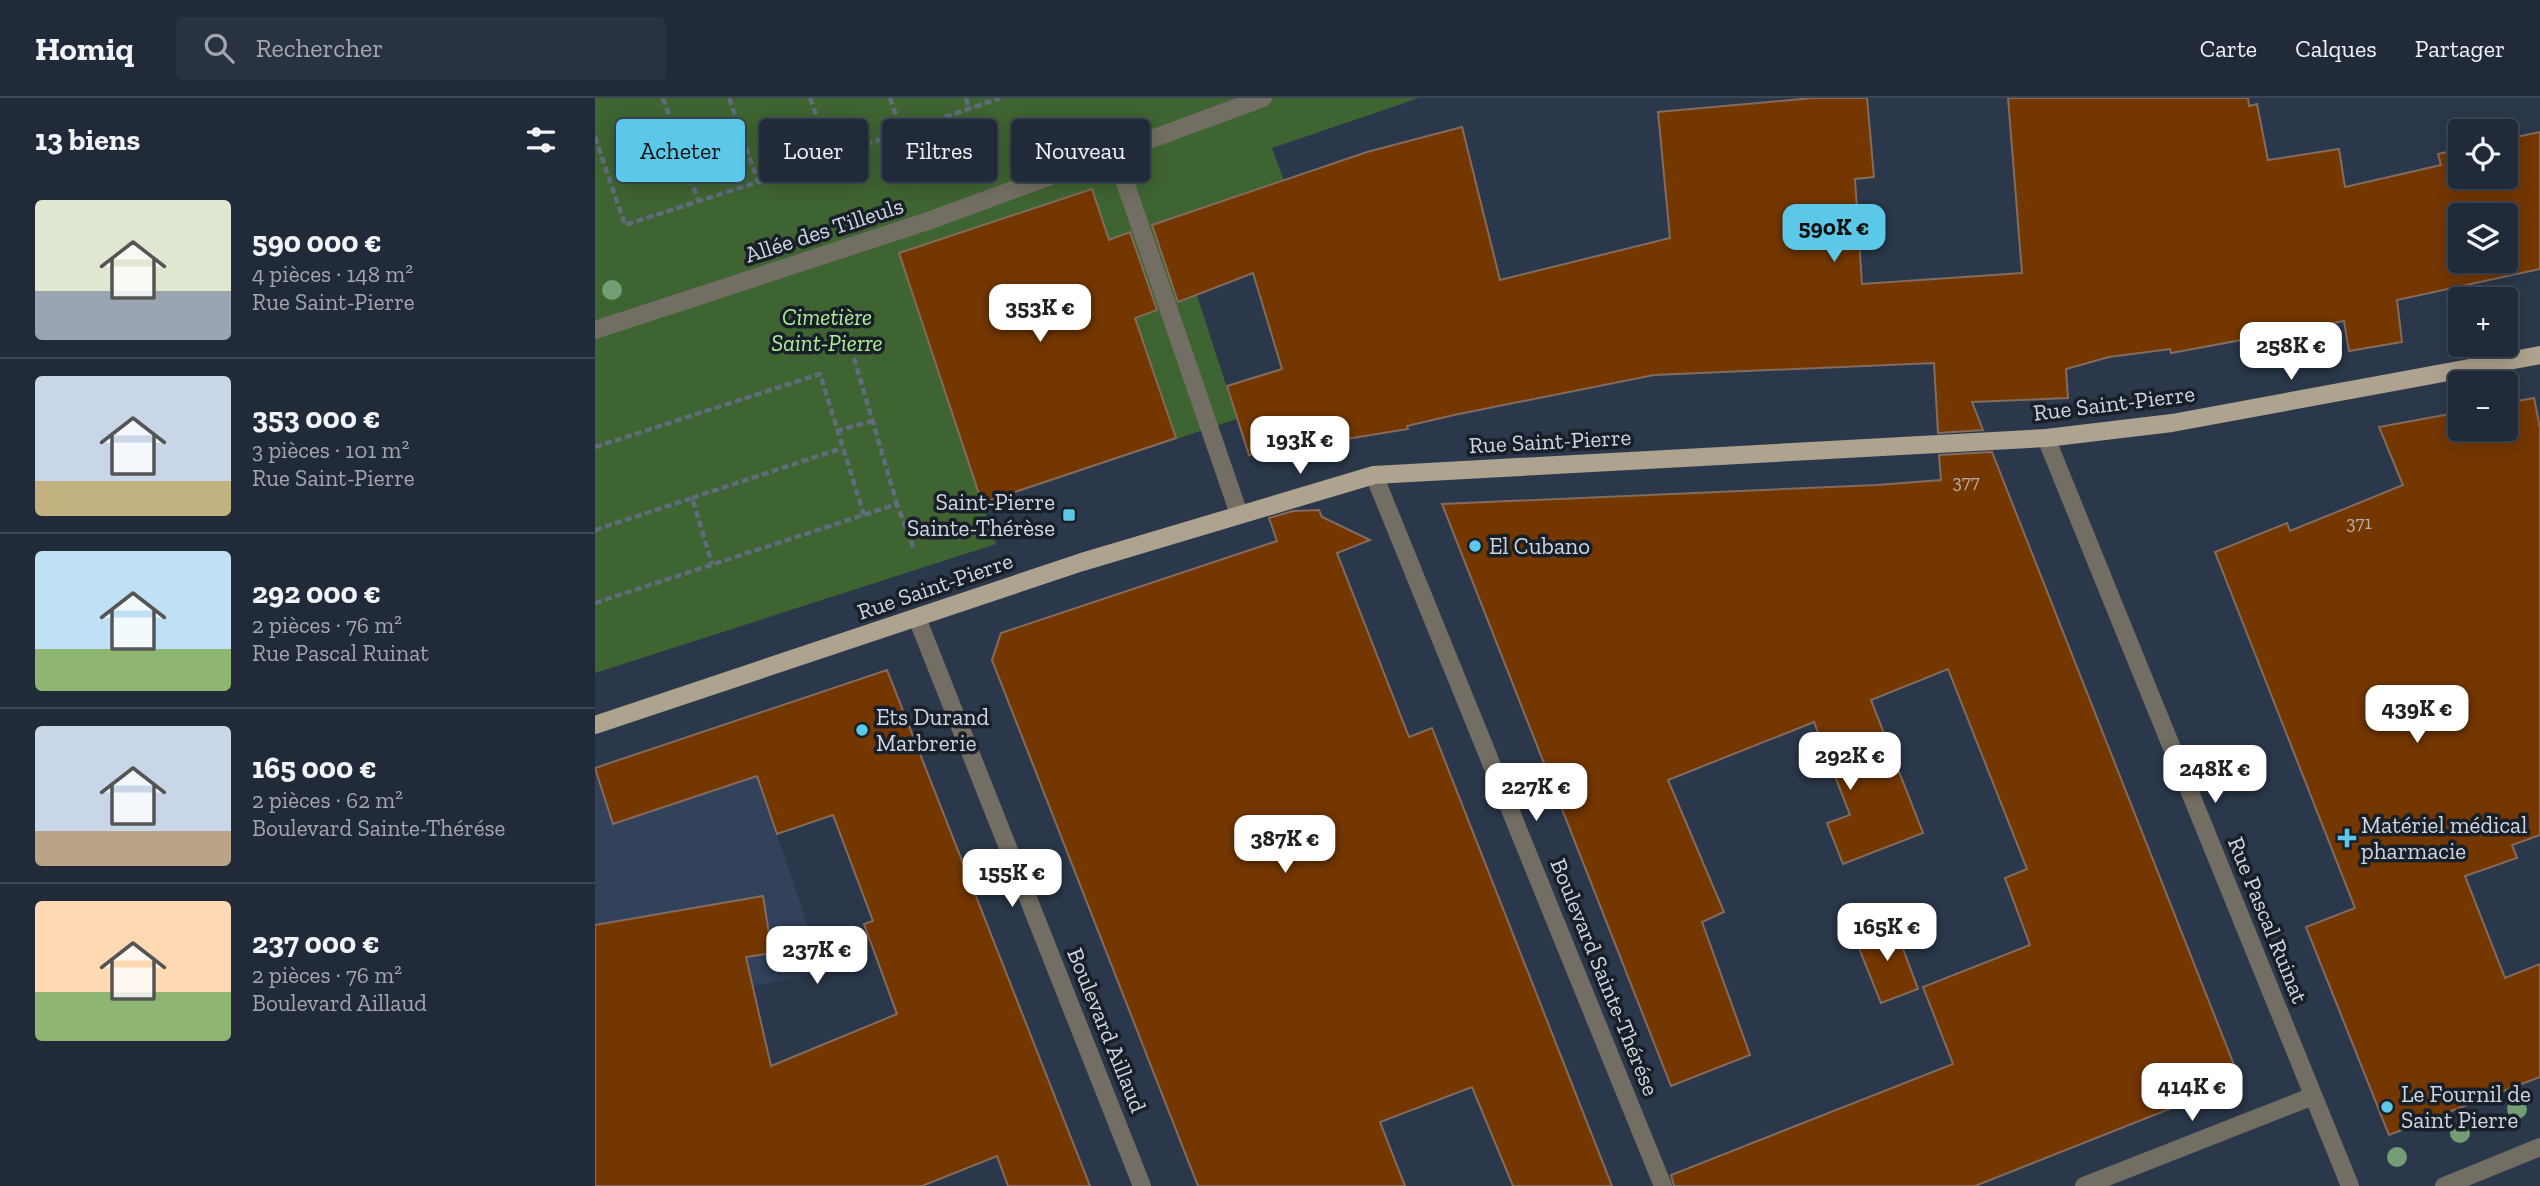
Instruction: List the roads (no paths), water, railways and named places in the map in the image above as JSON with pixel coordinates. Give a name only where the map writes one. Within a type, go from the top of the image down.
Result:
[{"type":"main road","name":"Rue Saint-Pierre","points":[[595,725],[1082,562],[1374,475],[2046,439],[2172,423],[2540,355]]},
{"type":"street","name":"Allée des Tilleuls","points":[[1150,140],[1263,98]]},
{"type":"street","name":"Allée des Tilleuls","points":[[595,330],[931,220],[1035,182]]},
{"type":"street","points":[[1125,182],[1239,514]]},
{"type":"street","name":"Rue Pascal Ruinat","points":[[2046,439],[2350,1186]]},
{"type":"street","name":"Boulevard Sainte-Thérése","points":[[1374,475],[1663,1186]]},
{"type":"street","name":"Boulevard Aillaud","points":[[917,618],[1142,1186]]},
{"type":"street","points":[[2084,1186],[2313,1096]]},
{"type":"street","points":[[2444,1186],[2540,1147]]},
{"type":"place","name":"Saint-Pierre Sainte-Thérèse","points":[[1069,515]]},
{"type":"place","name":"El Cubano","points":[[1475,546]]},
{"type":"place","name":"Ets Durand Marbrerie","points":[[862,730]]},
{"type":"place","name":"Matériel médical pharmacie","points":[[2347,838]]},
{"type":"place","name":"Le Fournil de Saint Pierre","points":[[2387,1107]]},
{"type":"park label","name":"Cimetière Saint-Pierre","points":[[827,330]]}]
